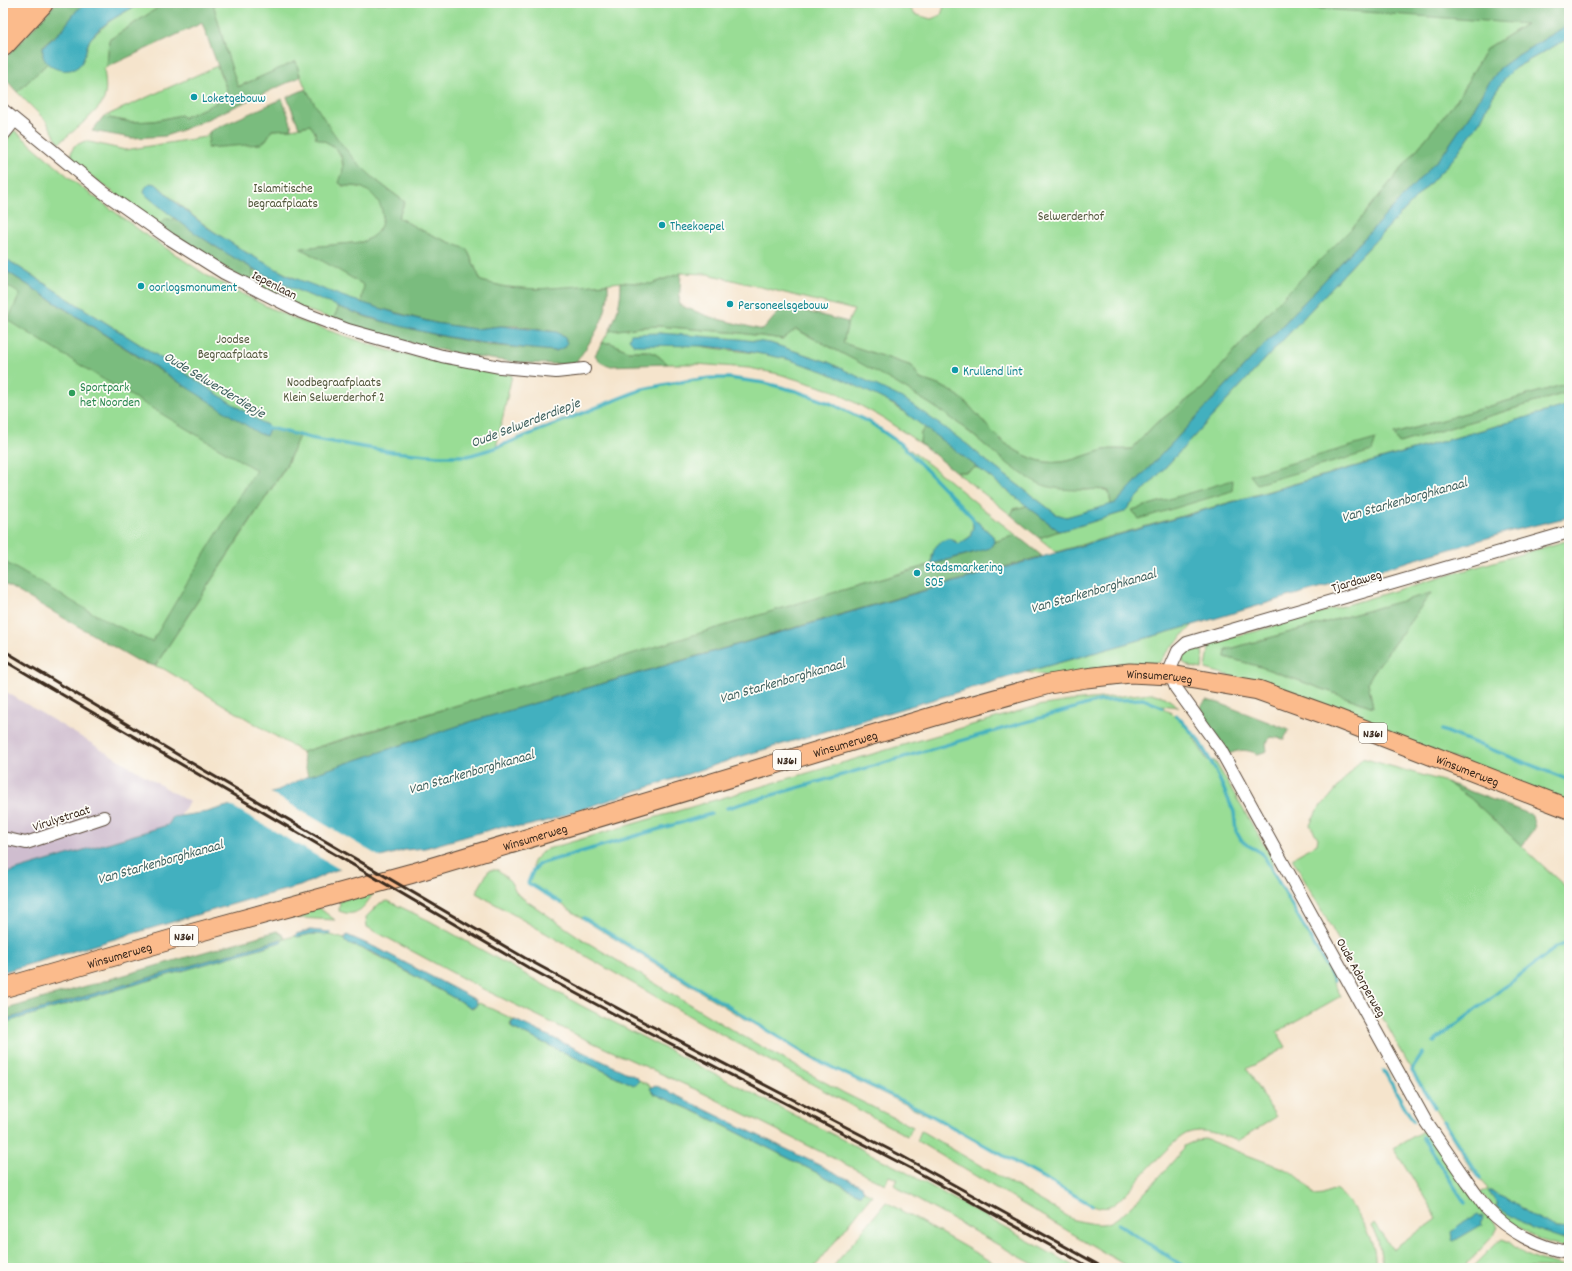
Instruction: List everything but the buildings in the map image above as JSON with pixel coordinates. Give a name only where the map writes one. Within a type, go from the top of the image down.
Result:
[{"type":"highway","points":[[3,22],[20,3]]},
{"type":"highway","points":[[3,45],[42,3]]},
{"type":"main road","name":"Winsumerweg","points":[[3,988],[194,933],[413,873],[945,713],[1049,684],[1130,673],[1171,675],[1258,690],[1330,716],[1569,809]]},
{"type":"street","name":"Iepenlaan","points":[[3,110],[104,192],[170,239],[224,274],[301,312],[348,330],[442,356],[507,367],[556,372],[584,369]]},
{"type":"street","points":[[3,136],[15,120]]},
{"type":"street","name":"Tjardaweg","points":[[1171,675],[1171,667],[1174,656],[1187,643],[1569,532]]},
{"type":"street","name":"Oude Adorperweg","points":[[1171,675],[1176,688],[1220,749],[1426,1122],[1486,1207],[1506,1226],[1551,1248],[1569,1252]]},
{"type":"street","name":"Virulystraat","points":[[3,838],[26,843],[104,817]]},
{"type":"shaded area","points":[[3,690],[189,802],[172,829],[3,879]]},
{"type":"green space","points":[[56,3],[87,3],[77,10],[62,30],[43,46],[43,56],[48,63],[17,92],[3,76],[3,61]]},
{"type":"green space","points":[[141,3],[162,3],[156,9],[109,40],[107,67],[104,69],[106,86],[104,99],[94,113],[59,143],[47,122],[17,92],[48,63],[50,66],[82,62],[90,39],[111,20]]},
{"type":"green space","points":[[162,3],[213,3],[238,87],[296,61],[300,77],[192,126],[166,136],[132,138],[92,131],[103,117],[131,122],[154,121],[181,115],[183,118],[216,103],[215,99],[228,93],[202,23],[107,67],[109,40],[156,9]]},
{"type":"green space","name":"Selwerderhof","points":[[213,3],[907,3],[914,14],[931,19],[941,15],[945,3],[1242,3],[1527,23],[1486,49],[1457,100],[1358,222],[1267,313],[1203,388],[1154,425],[1132,449],[1104,450],[1068,461],[1053,463],[1032,458],[1012,448],[1000,439],[962,399],[944,387],[920,379],[912,366],[843,343],[848,322],[854,310],[708,274],[681,273],[651,284],[621,282],[576,287],[537,289],[506,287],[481,281],[467,249],[431,235],[398,217],[405,202],[366,172],[344,149],[315,106],[307,91],[296,62],[237,87]]},
{"type":"green space","points":[[1242,3],[1569,3],[1569,24],[1515,57],[1500,68],[1443,154],[1116,503],[1111,505],[1109,491],[1106,490],[1054,488],[1038,483],[1014,469],[959,424],[930,404],[873,370],[796,329],[783,339],[740,333],[659,326],[609,331],[618,307],[621,282],[651,284],[681,273],[679,305],[713,318],[763,330],[784,306],[848,322],[843,343],[912,366],[920,379],[944,387],[953,392],[967,404],[1000,439],[1018,452],[1032,458],[1053,463],[1075,459],[1104,450],[1132,449],[1154,425],[1203,388],[1267,313],[1358,222],[1457,100],[1486,49],[1526,24]]},
{"type":"green space","points":[[1569,38],[1569,383],[1394,434],[1399,443],[1569,392],[1569,405],[1056,552],[1039,538],[1124,512],[1356,261],[1453,159],[1481,120],[1491,99],[1505,78],[1515,68]],"holes":[[[1232,481],[1179,506],[1139,519],[1132,510]]]},
{"type":"green space","points":[[217,66],[228,93],[215,99],[217,103],[182,118],[181,115],[154,121],[131,122],[103,117]]},
{"type":"green space","points":[[306,89],[326,122],[348,153],[380,183],[405,202],[398,217],[440,239],[467,249],[481,281],[506,287],[537,289],[608,284],[606,306],[599,327],[575,364],[513,362],[482,358],[422,346],[333,319],[339,307],[369,318],[436,335],[487,345],[556,351],[565,347],[565,338],[557,332],[516,326],[475,329],[435,323],[361,303],[364,285],[300,248],[362,242],[378,231],[381,225],[382,215],[380,205],[370,192],[360,187],[341,185],[339,183],[343,170],[343,162],[336,148],[327,142],[316,138],[315,132],[310,125],[299,127],[287,97]]},
{"type":"green space","points":[[282,99],[292,129],[272,130],[266,140],[261,144],[207,148],[210,131]]},
{"type":"green space","name":"Islamitische begraafplaats","points":[[310,125],[315,132],[316,138],[332,146],[340,155],[343,168],[342,186],[358,187],[369,191],[376,197],[381,206],[383,217],[382,223],[374,235],[368,239],[362,242],[301,248],[364,285],[361,303],[332,294],[278,270],[251,256],[202,223],[156,184],[148,197],[179,220],[165,219],[158,226],[74,163],[71,153],[74,146],[85,141],[125,150],[205,137],[210,131],[208,148],[266,140],[272,130],[292,129]]},
{"type":"green space","points":[[14,130],[77,184],[142,232],[209,277],[268,307],[297,320],[387,350],[477,370],[512,375],[496,448],[621,397],[652,387],[685,380],[708,378],[729,378],[765,383],[784,387],[822,400],[840,407],[872,424],[928,463],[1016,535],[994,542],[993,536],[972,517],[973,527],[970,537],[959,544],[954,540],[932,554],[932,564],[302,752],[164,669],[155,666],[286,467],[299,436],[269,429],[267,425],[3,257],[3,145]]},
{"type":"green space","points":[[165,219],[179,220],[214,246],[253,269],[253,285],[158,226]]},
{"type":"green space","points":[[3,269],[151,365],[266,436],[269,429],[299,436],[286,466],[155,666],[140,662],[3,583],[3,561],[95,614],[152,642],[256,470],[101,378],[8,320],[20,294],[3,283]]},
{"type":"green space","points":[[253,269],[282,284],[339,307],[333,319],[306,310],[253,285]]},
{"type":"green space","name":"Sportpark het Noorden","points":[[3,278],[266,470],[151,652],[3,567]]},
{"type":"green space","points":[[659,326],[740,333],[783,339],[795,329],[884,375],[949,416],[1006,462],[1081,490],[1102,489],[1109,491],[1111,505],[1066,517],[1056,514],[968,445],[842,369],[828,362],[770,343],[659,333],[705,347],[777,357],[823,370],[877,395],[925,427],[921,433],[920,443],[881,417],[834,391],[779,374],[749,368],[696,364],[668,364],[657,355],[649,351],[628,351],[611,343],[602,343],[609,331]]},
{"type":"green space","points":[[602,343],[611,343],[628,351],[649,351],[657,355],[668,364],[608,366],[600,362],[595,355]]},
{"type":"green space","points":[[1569,383],[1569,392],[1399,443],[1394,434]]},
{"type":"green space","points":[[925,427],[977,467],[965,472],[956,472],[920,443],[921,433]]},
{"type":"green space","points":[[1376,439],[1372,451],[1257,484],[1250,475]]},
{"type":"green space","points":[[977,467],[1027,506],[1014,509],[1011,515],[956,472],[965,472]]},
{"type":"green space","points":[[1233,480],[1232,491],[1139,519],[1132,510]]},
{"type":"green space","points":[[1027,506],[1059,531],[1039,538],[1011,515],[1014,509]]},
{"type":"green space","points":[[1016,535],[1042,556],[473,721],[308,776],[302,752],[822,596],[990,548],[994,542]]},
{"type":"green space","points":[[1569,540],[1569,802],[1258,684],[1206,669],[1210,642],[1257,631]],"holes":[[[1431,593],[1372,674],[1368,682],[1373,707],[1261,667],[1225,657],[1226,650]]]},
{"type":"green space","points":[[1431,593],[1372,674],[1368,682],[1373,707],[1261,667],[1225,657],[1226,650]]},
{"type":"green space","points":[[1193,625],[1165,654],[1159,663],[1105,666],[1057,677],[1026,672]]},
{"type":"green space","points":[[1201,644],[1203,657],[1202,669],[1191,667],[1184,663],[1181,656],[1187,648]]},
{"type":"green space","points":[[1151,693],[1165,697],[1179,707],[1159,705],[1180,719],[1193,736],[1207,760],[1215,761],[1271,857],[1274,874],[1341,996],[1277,1032],[1286,1047],[1247,1069],[1276,1117],[1238,1141],[1213,1133],[1201,1131],[1194,1131],[1182,1136],[1158,1158],[1120,1199],[1109,1207],[1093,1205],[952,1127],[852,1078],[738,1015],[594,926],[528,882],[533,870],[533,861],[544,850],[1037,706]]},
{"type":"green space","points":[[1206,700],[1219,703],[1289,730],[1284,739],[1270,737],[1266,744],[1267,751],[1258,754],[1250,751],[1239,751],[1227,755],[1200,708]]},
{"type":"green space","points":[[1362,758],[1446,782],[1470,798],[1569,890],[1569,1229],[1556,1228],[1533,1217],[1505,1197],[1491,1190],[1489,1191],[1498,1204],[1496,1205],[1498,1208],[1562,1238],[1569,1238],[1569,1248],[1540,1240],[1505,1219],[1480,1193],[1488,1188],[1472,1170],[1429,1100],[1292,858],[1317,844],[1318,838],[1310,825],[1317,810],[1329,798]]},
{"type":"green space","points":[[1446,782],[1532,815],[1535,828],[1522,846],[1470,798]]},
{"type":"green space","points":[[489,870],[498,870],[510,881],[518,895],[585,941],[730,1029],[844,1093],[913,1127],[909,1134],[907,1136],[726,1037],[476,893]]},
{"type":"green space","points":[[375,891],[364,906],[357,912],[346,913],[339,911],[340,901]]},
{"type":"green space","points":[[388,901],[430,921],[582,1006],[902,1170],[1077,1268],[1040,1268],[914,1198],[894,1185],[897,1179],[889,1176],[885,1184],[699,1091],[585,1039],[481,988],[367,927],[366,917],[380,903]]},
{"type":"green space","points":[[318,907],[335,920],[280,917]]},
{"type":"green space","points":[[277,931],[284,936],[285,939],[3,1020],[3,1010]]},
{"type":"green space","points":[[311,934],[331,935],[344,939],[472,1008],[476,1006],[477,1002],[515,1020],[512,1021],[510,1025],[512,1028],[634,1085],[639,1080],[651,1086],[650,1088],[653,1093],[707,1117],[859,1194],[864,1191],[872,1195],[814,1268],[3,1268],[3,1023],[281,942],[287,938]]},
{"type":"green space","points":[[1426,1129],[1498,1227],[1494,1235],[1463,1268],[1408,1268],[1400,1266],[1399,1268],[1383,1268],[1378,1239],[1371,1226],[1374,1223],[1393,1250],[1437,1218],[1394,1148]]},
{"type":"green space","points":[[921,1131],[1074,1220],[1100,1224],[1108,1223],[1125,1212],[1157,1180],[1184,1149],[1184,1146],[1197,1140],[1205,1139],[1292,1173],[1303,1181],[1314,1195],[1323,1194],[1335,1189],[1341,1193],[1353,1207],[1372,1242],[1377,1268],[1130,1268],[917,1141]]},
{"type":"green space","points":[[886,1202],[1002,1268],[832,1268]]},
{"type":"green space","points":[[1502,1239],[1510,1242],[1524,1254],[1540,1261],[1569,1268],[1472,1268]]},
{"type":"water","points":[[87,3],[141,3],[114,18],[96,32],[91,38],[83,59],[78,67],[69,70],[60,70],[51,66],[43,56],[43,47],[62,30],[77,10]]},
{"type":"water","points":[[1569,24],[1569,38],[1515,68],[1505,78],[1491,99],[1481,120],[1453,159],[1356,261],[1124,512],[1059,531],[895,405],[846,381],[823,371],[787,359],[741,350],[704,346],[634,345],[629,339],[631,334],[659,333],[739,339],[770,343],[828,362],[906,400],[968,445],[1056,514],[1066,517],[1116,503],[1443,154],[1500,68],[1515,57]]},
{"type":"water","points":[[150,183],[156,184],[176,203],[208,228],[247,253],[289,276],[350,299],[435,323],[475,329],[501,326],[557,332],[565,338],[567,343],[565,347],[556,351],[499,345],[444,336],[391,324],[339,307],[289,286],[240,261],[193,232],[144,193],[145,188]]},
{"type":"water","points":[[3,257],[267,425],[269,429],[266,436],[258,433],[3,269]]},
{"type":"water","name":"Van Starkenborghkanaal","points":[[1569,405],[1569,517],[1511,531],[739,757],[544,822],[522,827],[503,826],[425,848],[405,850],[333,871],[300,886],[247,900],[3,972],[3,874],[168,825],[173,817],[207,812],[272,793],[308,776],[473,721]]},
{"type":"water","points":[[972,517],[993,536],[994,542],[990,548],[932,564],[935,548],[940,542],[949,538],[959,544],[970,537],[973,527]]},
{"type":"water","points":[[310,930],[330,932],[331,935],[311,934],[298,937],[295,936],[296,934]]},
{"type":"water","points":[[347,935],[379,949],[476,1000],[477,1004],[475,1007],[470,1007],[374,953],[345,942],[344,939]]},
{"type":"water","points":[[282,939],[283,940],[281,942],[3,1023],[3,1020]]},
{"type":"water","points":[[515,1020],[636,1077],[639,1080],[636,1085],[634,1085],[512,1028],[511,1023]]},
{"type":"water","points":[[655,1085],[862,1186],[864,1191],[859,1194],[707,1117],[653,1093],[650,1088]]},
{"type":"water","points":[[1488,1190],[1505,1197],[1533,1217],[1556,1228],[1569,1229],[1569,1238],[1562,1238],[1532,1228],[1498,1208],[1496,1205],[1498,1204]]},
{"type":"water","points":[[1478,1214],[1480,1216],[1482,1215],[1484,1218],[1481,1222],[1483,1224],[1454,1241],[1452,1240],[1451,1233],[1459,1225]]},
{"type":"pier","points":[[269,792],[382,858],[341,870],[228,804]]},
{"type":"waterway","name":"Oude Selwerderdiepje","points":[[265,427],[315,439],[393,452],[439,456],[468,456],[495,448],[643,389],[710,378],[729,378],[765,383],[796,391],[832,404],[871,423],[902,445],[972,517],[974,522]]},
{"type":"waterway","points":[[727,808],[1099,701],[1143,699],[1162,707]]},
{"type":"waterway","points":[[1176,715],[1197,738],[1214,767],[1234,812],[1236,831],[1241,840],[1264,856],[1334,980]]},
{"type":"waterway","points":[[1442,730],[1569,780]]},
{"type":"waterway","points":[[561,903],[528,883],[533,871],[539,864],[711,814]]},
{"type":"waterway","points":[[584,918],[814,1059],[918,1108],[1092,1205]]},
{"type":"waterway","points":[[1434,1042],[1555,948],[1569,942]]},
{"type":"waterway","points":[[1423,1053],[1412,1071],[1435,1108]]},
{"type":"waterway","points":[[1384,1071],[1413,1121]]},
{"type":"waterway","points":[[1443,1121],[1480,1178]]},
{"type":"waterway","points":[[1422,1137],[1465,1203]]},
{"type":"waterway","points":[[1118,1224],[1186,1268]]},
{"type":"railway","points":[[3,650],[195,765],[525,958],[632,1016],[900,1155],[1104,1268]]},
{"type":"railway","points":[[3,660],[529,968],[627,1021],[910,1168],[1091,1268]]},
{"type":"place","name":"Loketgebouw","points":[[194,97]]},
{"type":"place","name":"Theekoepel","points":[[662,225]]},
{"type":"place","name":"oorlogsmonument","points":[[141,286]]},
{"type":"place","name":"Personeelsgebouw","points":[[730,304]]},
{"type":"place","name":"Krullend lint","points":[[955,370]]},
{"type":"place","name":"Sportpark het Noorden","points":[[72,393]]},
{"type":"place","name":"Stadsmarkering S05","points":[[917,573]]},
{"type":"park label","name":"Joodse Begraafplaats","points":[[233,346]]},
{"type":"park label","name":"Noodbegraafplaats Klein Selwerderhof 2","points":[[334,388]]}]
